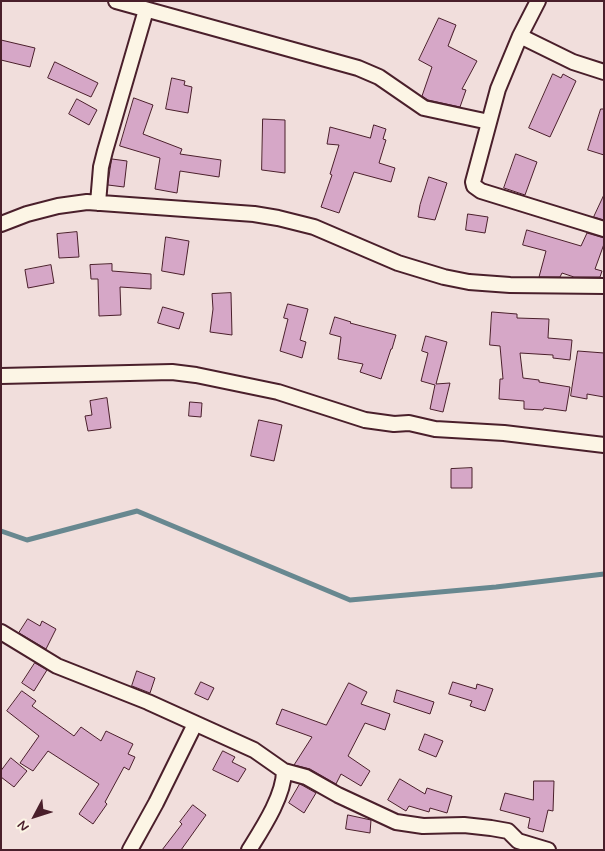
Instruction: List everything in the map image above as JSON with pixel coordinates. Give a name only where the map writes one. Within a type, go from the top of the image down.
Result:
[{"type":"street","points":[[116,1],[358,68],[379,77],[424,108],[489,122]]},
{"type":"street","points":[[538,1],[520,36],[498,89],[473,182],[477,189],[604,229]]},
{"type":"street","points":[[98,203],[104,151],[146,10]]},
{"type":"street","points":[[520,36],[573,62],[604,72]]},
{"type":"street","points":[[1,224],[27,214],[58,206],[87,202],[254,214],[314,227],[398,263],[444,277],[469,282],[510,285],[604,286]]},
{"type":"street","points":[[1,376],[172,372],[196,375],[278,392],[379,423],[409,423],[434,429],[504,432],[604,445]]},
{"type":"street","points":[[1,632],[57,666],[148,702],[254,750],[284,771],[306,777],[338,796],[396,822],[423,826],[464,824],[508,831],[518,841],[548,850]]},
{"type":"street","points":[[130,850],[156,803],[195,724]]},
{"type":"street","points":[[249,850],[261,831],[280,791],[284,771]]},
{"type":"building","points":[[439,18],[456,25],[448,46],[477,61],[462,89],[466,90],[460,107],[428,100],[422,96],[432,67],[419,60]]},
{"type":"building","points":[[1,40],[35,48],[30,67],[1,60]]},
{"type":"building","points":[[55,62],[98,83],[91,97],[48,78]]},
{"type":"building","points":[[553,74],[561,78],[563,74],[576,81],[550,137],[529,128]]},
{"type":"building","points":[[172,78],[185,81],[184,85],[192,87],[188,113],[166,109]]},
{"type":"building","points":[[134,98],[153,105],[143,134],[182,149],[180,154],[221,160],[219,177],[180,171],[177,193],[155,189],[160,158],[120,146]]},
{"type":"building","points":[[77,99],[97,110],[89,125],[69,114]]},
{"type":"building","points":[[601,109],[604,109],[604,155],[588,150]]},
{"type":"building","points":[[263,119],[285,120],[285,173],[262,170]]},
{"type":"building","points":[[374,125],[386,129],[383,139],[386,140],[379,163],[395,168],[391,182],[354,172],[339,213],[321,207],[332,175],[330,174],[339,145],[327,144],[330,127],[370,138]]},
{"type":"building","points":[[516,154],[537,162],[525,195],[504,188]]},
{"type":"building","points":[[112,159],[127,161],[124,187],[108,185]]},
{"type":"building","points":[[429,177],[447,183],[435,220],[418,217]]},
{"type":"building","points":[[604,195],[604,220],[594,217]]},
{"type":"building","points":[[468,214],[488,217],[485,233],[466,230]]},
{"type":"building","points":[[527,230],[581,246],[587,233],[604,238],[604,244],[595,269],[602,271],[600,277],[574,277],[562,273],[560,277],[539,277],[546,251],[523,245]]},
{"type":"building","points":[[77,232],[79,257],[59,258],[57,234]]},
{"type":"building","points":[[166,237],[189,241],[184,275],[162,271]]},
{"type":"building","points":[[112,264],[112,271],[151,274],[151,289],[120,287],[121,315],[99,316],[98,279],[91,279],[90,265]]},
{"type":"building","points":[[51,265],[54,283],[28,288],[25,270]]},
{"type":"building","points":[[231,293],[232,335],[210,332],[213,309],[212,294]]},
{"type":"building","points":[[288,304],[308,309],[300,340],[306,342],[302,358],[280,351],[288,319],[284,318]]},
{"type":"building","points":[[163,307],[184,313],[179,329],[158,323]]},
{"type":"building","points":[[492,312],[517,314],[517,318],[549,319],[548,338],[572,340],[570,360],[553,358],[553,355],[520,353],[523,378],[570,387],[566,411],[544,408],[543,410],[524,409],[524,401],[499,399],[500,379],[503,379],[500,346],[490,345]]},
{"type":"building","points":[[335,317],[350,323],[396,335],[381,379],[360,372],[363,364],[338,359],[341,337],[330,334]]},
{"type":"building","points":[[426,336],[447,342],[436,384],[450,383],[443,412],[430,409],[435,385],[421,381],[428,353],[422,351]]},
{"type":"building","points":[[578,351],[604,353],[604,397],[587,394],[587,399],[571,396]]},
{"type":"building","points":[[107,398],[111,428],[88,431],[85,416],[92,415],[90,401]]},
{"type":"building","points":[[190,402],[202,403],[201,417],[189,416]]},
{"type":"building","points":[[259,420],[282,425],[274,461],[251,456]]},
{"type":"building","points":[[472,468],[472,488],[451,488],[451,469]]},
{"type":"building","points":[[28,619],[40,626],[42,621],[56,629],[46,649],[19,633]]},
{"type":"building","points":[[35,663],[47,670],[34,691],[22,683]]},
{"type":"building","points":[[137,671],[155,678],[150,693],[132,686]]},
{"type":"building","points":[[201,682],[214,688],[208,700],[195,694]]},
{"type":"building","points":[[453,682],[476,689],[477,684],[493,689],[485,711],[470,706],[472,701],[449,694]]},
{"type":"building","points":[[349,683],[367,692],[361,704],[390,714],[385,730],[365,723],[348,756],[370,771],[361,786],[341,774],[336,784],[310,769],[294,765],[312,737],[276,724],[282,709],[326,725]]},
{"type":"building","points":[[397,690],[434,702],[430,714],[394,702]]},
{"type":"building","points":[[22,691],[36,701],[32,706],[74,736],[81,727],[101,741],[106,731],[133,744],[128,754],[135,757],[129,770],[124,767],[105,802],[107,804],[93,824],[79,814],[99,784],[48,751],[33,771],[20,763],[39,736],[7,711]]},
{"type":"building","points":[[425,734],[443,741],[436,757],[419,750]]},
{"type":"building","points":[[223,751],[235,757],[232,762],[246,769],[238,782],[213,770]]},
{"type":"building","points":[[11,758],[27,771],[14,787],[1,777],[1,771]]},
{"type":"building","points":[[400,779],[425,794],[427,788],[452,796],[447,813],[430,808],[429,812],[409,806],[406,811],[388,800]]},
{"type":"building","points":[[534,781],[554,781],[553,811],[548,810],[543,832],[528,828],[530,818],[500,810],[505,793],[533,800]]},
{"type":"building","points":[[300,784],[316,793],[304,813],[289,803]]},
{"type":"building","points":[[193,805],[206,815],[181,850],[162,850],[182,824],[180,822]]},
{"type":"building","points":[[348,815],[371,820],[370,833],[346,829]]},
{"type":"waterway","points":[[1,531],[27,540],[137,511],[350,600],[496,587],[604,574]]}]
